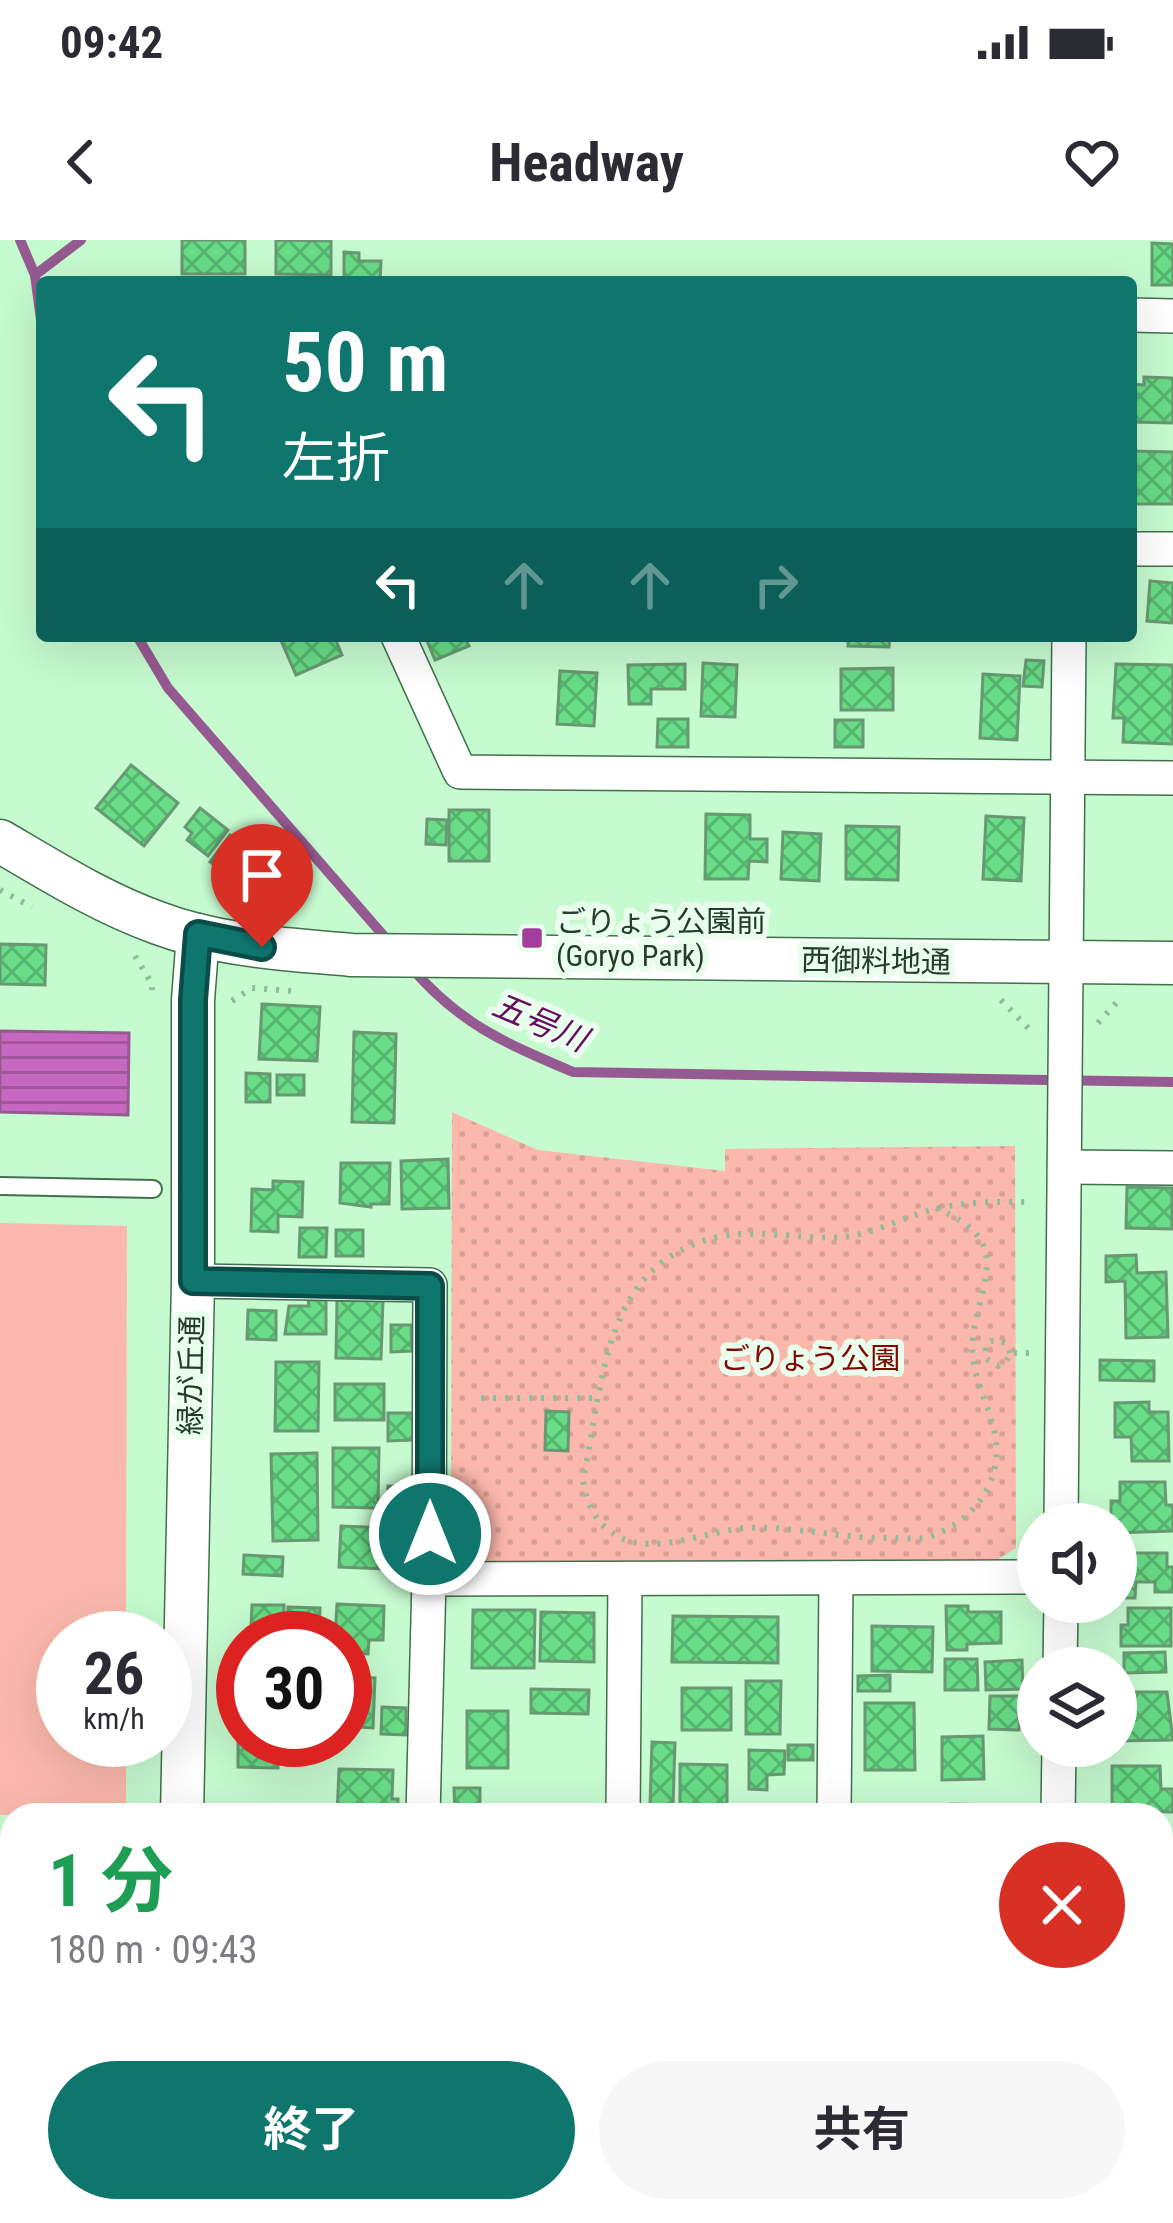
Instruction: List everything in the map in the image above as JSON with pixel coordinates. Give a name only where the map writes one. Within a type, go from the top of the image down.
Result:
[{"type":"street","points":[[1137,315],[1173,316]]},
{"type":"street","points":[[1137,549],[1173,549]]},
{"type":"street","points":[[401,642],[460,772],[1173,778]]},
{"type":"street","points":[[1061,1503],[1065,1120],[1078,1031],[1067,962],[1069,642]]},
{"type":"street","points":[[0,841],[75,886],[157,923],[198,934]]},
{"type":"street","name":"西御料地通","points":[[198,934],[262,947],[351,955],[1173,963]]},
{"type":"street","name":"緑が丘通","points":[[182,1803],[193,1281],[193,1000],[198,934]]},
{"type":"street","points":[[1065,1167],[1173,1168]]},
{"type":"street","points":[[193,1281],[430,1286],[423,1803]]},
{"type":"street","points":[[429,1579],[1017,1576]]},
{"type":"street","points":[[834,1803],[836,1577]]},
{"type":"street","points":[[623,1803],[625,1579]]},
{"type":"street","points":[[1058,1803],[1059,1767]]},
{"type":"lane","points":[[0,1186],[153,1189]]},
{"type":"path","points":[[0,890],[36,910]]},
{"type":"path","points":[[118,948],[134,954],[152,984],[152,1006]]},
{"type":"path","points":[[225,1006],[252,988],[298,992]]},
{"type":"path","points":[[1078,1031],[1119,1000],[1137,1000]]},
{"type":"path","points":[[936,1208],[961,1219],[982,1239],[990,1263],[972,1351],[975,1381],[991,1406],[996,1444],[991,1482],[970,1515],[927,1538],[826,1537],[787,1527],[740,1528],[640,1543],[621,1538],[598,1521],[587,1503],[583,1480],[615,1330],[627,1298],[650,1271],[682,1247],[727,1235],[842,1237],[872,1232],[936,1208],[1032,1202]]},
{"type":"path","points":[[999,1340],[1008,1345],[1010,1353],[998,1366],[984,1352],[991,1341],[999,1340]]},
{"type":"path","points":[[972,1351],[984,1352]]},
{"type":"path","points":[[1010,1353],[1030,1353]]},
{"type":"path","points":[[482,1398],[600,1397]]},
{"type":"green space","name":"ごりょう公園","points":[[452,1112],[538,1150],[725,1171],[725,1149],[1015,1146],[1016,1548],[994,1562],[469,1564],[451,1543]]},
{"type":"green space","points":[[0,1223],[127,1226],[126,1611],[36,1611],[36,1767],[126,1767],[126,1803],[0,1803]]},
{"type":"shaded area","points":[[0,1031],[129,1033],[128,1115],[0,1112]]},
{"type":"building","points":[[182,240],[245,240],[245,274],[182,274]]},
{"type":"building","points":[[276,240],[331,241],[331,275],[276,274]]},
{"type":"building","points":[[1152,243],[1173,244],[1173,285],[1152,285]]},
{"type":"building","points":[[344,252],[359,253],[359,261],[381,261],[380,276],[344,276]]},
{"type":"building","points":[[1144,377],[1173,378],[1173,423],[1137,422],[1137,384],[1144,385]]},
{"type":"building","points":[[1137,451],[1173,452],[1173,504],[1137,504]]},
{"type":"building","points":[[1150,581],[1173,583],[1173,623],[1147,621]]},
{"type":"building","points":[[282,642],[337,642],[342,655],[296,675]]},
{"type":"building","points":[[428,642],[467,642],[469,646],[435,660]]},
{"type":"building","points":[[848,642],[889,642],[889,647],[848,646]]},
{"type":"building","points":[[1026,660],[1044,661],[1042,687],[1023,686]]},
{"type":"building","points":[[703,663],[737,665],[735,717],[701,716]]},
{"type":"building","points":[[685,664],[685,689],[651,689],[651,704],[629,704],[628,665]]},
{"type":"building","points":[[1116,664],[1173,665],[1173,744],[1123,742],[1124,718],[1113,718]]},
{"type":"building","points":[[893,668],[893,710],[841,710],[841,669]]},
{"type":"building","points":[[560,671],[597,673],[594,726],[557,724]]},
{"type":"building","points":[[983,674],[1020,676],[1017,740],[980,738]]},
{"type":"building","points":[[658,719],[688,719],[688,747],[657,747]]},
{"type":"building","points":[[835,720],[863,720],[863,747],[835,747]]},
{"type":"building","points":[[131,765],[178,803],[144,846],[96,808]]},
{"type":"building","points":[[200,808],[228,830],[208,856],[187,840],[192,833],[185,827]]},
{"type":"building","points":[[449,810],[489,810],[489,861],[449,861]]},
{"type":"building","points":[[706,814],[750,815],[750,839],[767,839],[767,862],[749,861],[748,879],[705,879]]},
{"type":"building","points":[[986,816],[1024,818],[1021,881],[983,879]]},
{"type":"building","points":[[427,819],[447,820],[446,845],[426,844]]},
{"type":"building","points":[[846,826],[899,827],[898,880],[846,879]]},
{"type":"building","points":[[783,832],[821,834],[819,881],[781,879]]},
{"type":"building","points":[[230,835],[241,843],[221,870],[210,862]]},
{"type":"building","points":[[0,944],[46,945],[45,985],[0,984]]},
{"type":"building","points":[[262,1004],[320,1007],[317,1061],[259,1059]]},
{"type":"building","points":[[354,1032],[396,1034],[394,1123],[352,1122]]},
{"type":"building","points":[[246,1073],[270,1074],[270,1102],[246,1102]]},
{"type":"building","points":[[277,1075],[304,1075],[304,1095],[277,1095]]},
{"type":"building","points":[[448,1159],[449,1208],[402,1209],[401,1161]]},
{"type":"building","points":[[341,1163],[390,1163],[389,1204],[340,1203]]},
{"type":"building","points":[[273,1181],[303,1182],[302,1217],[278,1216],[278,1232],[251,1231],[252,1189],[273,1190]]},
{"type":"building","points":[[1127,1187],[1172,1188],[1172,1229],[1126,1228]]},
{"type":"building","points":[[300,1228],[327,1228],[326,1257],[299,1257]]},
{"type":"building","points":[[336,1230],[363,1230],[363,1256],[336,1256]]},
{"type":"building","points":[[1136,1255],[1137,1273],[1166,1272],[1168,1337],[1126,1338],[1125,1281],[1106,1282],[1106,1256]]},
{"type":"building","points":[[308,1300],[326,1300],[326,1334],[285,1334],[289,1306],[309,1306]]},
{"type":"building","points":[[337,1300],[383,1301],[381,1359],[336,1358]]},
{"type":"building","points":[[248,1310],[276,1311],[276,1340],[247,1339]]},
{"type":"building","points":[[391,1325],[411,1325],[412,1351],[391,1352]]},
{"type":"building","points":[[1100,1360],[1154,1361],[1154,1381],[1100,1380]]},
{"type":"building","points":[[276,1362],[319,1362],[318,1431],[275,1431]]},
{"type":"building","points":[[335,1384],[384,1384],[384,1420],[335,1420]]},
{"type":"building","points":[[1149,1402],[1149,1412],[1168,1412],[1169,1461],[1132,1461],[1131,1437],[1115,1437],[1115,1403]]},
{"type":"building","points":[[546,1411],[569,1412],[568,1451],[545,1450]]},
{"type":"building","points":[[388,1413],[413,1413],[413,1440],[388,1441]]},
{"type":"building","points":[[333,1448],[379,1448],[378,1508],[333,1507]]},
{"type":"building","points":[[317,1453],[318,1540],[273,1541],[271,1454]]},
{"type":"building","points":[[1120,1482],[1165,1482],[1166,1505],[1173,1505],[1173,1531],[1137,1532],[1137,1503],[1111,1503],[1120,1501]]},
{"type":"building","points":[[388,1486],[412,1487],[411,1508],[387,1507]]},
{"type":"building","points":[[393,1515],[414,1515],[414,1534],[393,1534]]},
{"type":"building","points":[[341,1526],[388,1528],[386,1569],[339,1567]]},
{"type":"building","points":[[1137,1553],[1167,1553],[1167,1567],[1173,1567],[1173,1592],[1155,1592],[1155,1582],[1137,1582]]},
{"type":"building","points":[[244,1555],[283,1557],[282,1576],[243,1574]]},
{"type":"building","points":[[337,1604],[384,1606],[383,1640],[372,1640],[372,1611],[337,1611]]},
{"type":"building","points":[[252,1605],[284,1605],[284,1611],[252,1611]]},
{"type":"building","points":[[946,1606],[1001,1612],[1001,1643],[947,1650]]},
{"type":"building","points":[[288,1607],[320,1608],[320,1611],[288,1611]]},
{"type":"building","points":[[1137,1608],[1171,1608],[1171,1646],[1121,1646],[1121,1625],[1137,1623]]},
{"type":"building","points":[[473,1610],[535,1610],[534,1668],[472,1668]]},
{"type":"building","points":[[541,1612],[594,1613],[594,1662],[540,1661]]},
{"type":"building","points":[[673,1616],[778,1617],[778,1663],[672,1662]]},
{"type":"building","points":[[872,1626],[933,1627],[932,1672],[872,1671]]},
{"type":"building","points":[[1165,1652],[1166,1672],[1137,1673],[1137,1653]]},
{"type":"building","points":[[945,1659],[977,1659],[978,1690],[945,1690]]},
{"type":"building","points":[[1017,1660],[1017,1689],[986,1690],[985,1662]]},
{"type":"building","points":[[890,1675],[890,1691],[858,1691],[858,1676]]},
{"type":"building","points":[[372,1678],[375,1678],[372,1728]]},
{"type":"building","points":[[746,1681],[781,1681],[780,1734],[746,1734]]},
{"type":"building","points":[[682,1688],[731,1688],[731,1730],[682,1730]]},
{"type":"building","points":[[531,1689],[589,1690],[588,1714],[531,1713]]},
{"type":"building","points":[[1137,1692],[1167,1692],[1173,1740],[1137,1741]]},
{"type":"building","points":[[990,1696],[1017,1696],[1017,1730],[989,1729]]},
{"type":"building","points":[[865,1703],[914,1703],[915,1770],[865,1770]]},
{"type":"building","points":[[382,1707],[406,1708],[406,1735],[381,1734]]},
{"type":"building","points":[[467,1711],[508,1711],[508,1768],[467,1768]]},
{"type":"building","points":[[983,1736],[984,1779],[942,1780],[942,1737]]},
{"type":"building","points":[[652,1742],[675,1743],[673,1803],[650,1803]]},
{"type":"building","points":[[788,1745],[813,1745],[813,1760],[788,1760]]},
{"type":"building","points":[[749,1750],[785,1751],[784,1774],[767,1775],[767,1790],[749,1789]]},
{"type":"building","points":[[680,1764],[727,1765],[727,1803],[680,1803]]},
{"type":"building","points":[[1160,1766],[1161,1789],[1173,1789],[1173,1803],[1112,1803],[1112,1767]]},
{"type":"building","points":[[339,1769],[393,1770],[392,1799],[398,1803],[338,1803]]},
{"type":"building","points":[[454,1788],[480,1788],[480,1803],[455,1803]]},
{"type":"waterway","name":"五号川","points":[[20,240],[36,282]]},
{"type":"waterway","points":[[35,275],[81,240]]},
{"type":"waterway","name":"五号川","points":[[141,642],[168,688],[390,943]]},
{"type":"waterway","name":"五号川","points":[[410,966],[447,1003],[484,1030],[573,1072],[1173,1082]]},
{"type":"place","name":"ごりょう公園前 (Goryo Park)","points":[[532,938]]},
{"type":"route","points":[[262,947],[198,934],[193,1000],[193,1281],[430,1286],[430,1534]]}]
